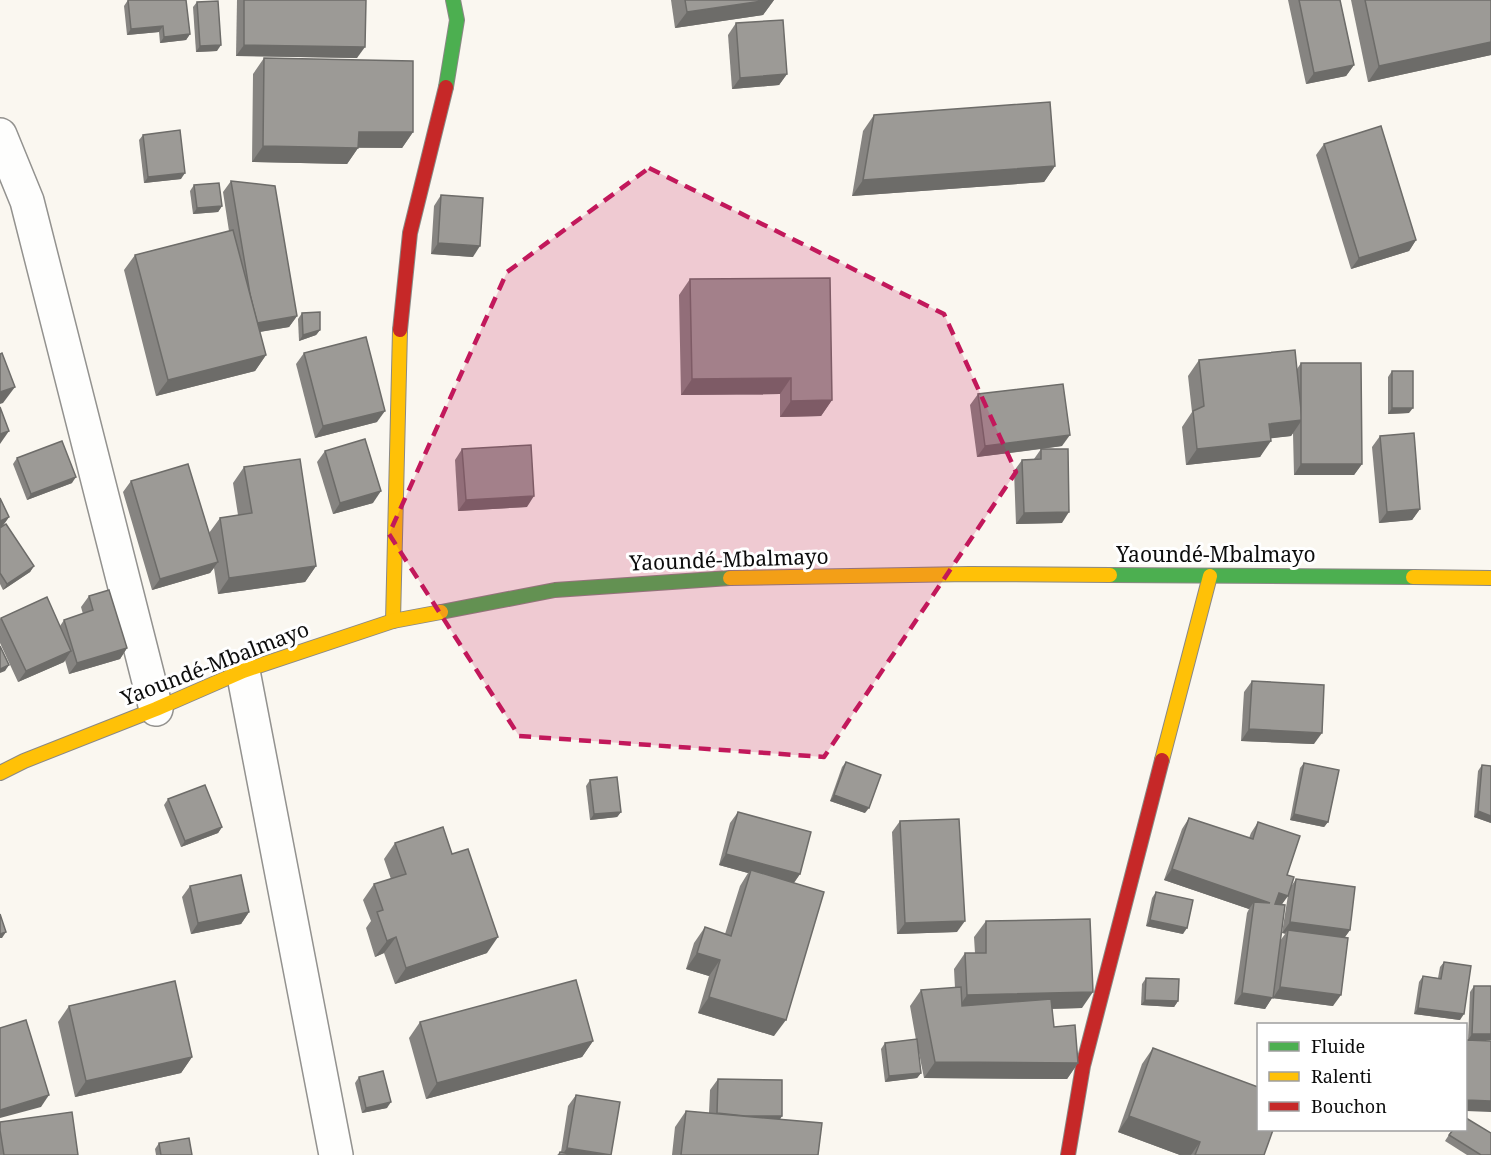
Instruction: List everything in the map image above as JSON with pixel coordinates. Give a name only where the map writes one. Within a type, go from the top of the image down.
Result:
[{"type":"main road","points":[[393,621],[399,337],[410,233],[444,100],[457,20],[453,0]]},
{"type":"main road","name":"Yaoundé-Mbalmayo","points":[[0,773],[243,671],[393,621],[555,590],[729,578],[969,574],[1491,578]]},
{"type":"main road","points":[[1068,1155],[1083,1066],[1210,576]]},
{"type":"street","points":[[0,135],[27,201],[156,709]]},
{"type":"street","points":[[243,671],[336,1155]]},
{"type":"highlighted area","points":[[649,168],[944,314],[1016,472],[824,757],[519,736],[389,534],[507,272]]},
{"type":"building","points":[[128,0],[186,0],[190,34],[164,37],[163,26],[131,29]]},
{"type":"building","points":[[244,0],[366,0],[365,47],[244,45]]},
{"type":"building","points":[[685,0],[769,0],[687,12]]},
{"type":"building","points":[[1299,0],[1340,0],[1354,65],[1314,73]]},
{"type":"building","points":[[1365,0],[1491,0],[1491,42],[1379,66]]},
{"type":"building","points":[[218,1],[221,45],[200,46],[197,2]]},
{"type":"building","points":[[783,20],[787,74],[740,78],[736,23]]},
{"type":"building","points":[[264,58],[413,61],[413,132],[359,132],[358,148],[263,146]]},
{"type":"building","points":[[1050,102],[1055,166],[863,180],[874,115]]},
{"type":"building","points":[[1381,126],[1416,240],[1359,258],[1324,144]]},
{"type":"building","points":[[180,130],[185,173],[148,177],[143,135]]},
{"type":"building","points":[[231,181],[275,186],[297,316],[257,323]]},
{"type":"building","points":[[219,183],[222,206],[197,208],[194,185]]},
{"type":"building","points":[[441,195],[483,198],[480,246],[438,243]]},
{"type":"building","points":[[233,230],[266,355],[168,380],[135,255]]},
{"type":"building","points":[[830,278],[832,400],[791,401],[791,378],[692,379],[690,279]]},
{"type":"building","points":[[320,312],[320,330],[303,335],[302,313]]},
{"type":"building","points":[[366,337],[385,411],[323,426],[304,353]]},
{"type":"building","points":[[1295,350],[1302,420],[1269,424],[1271,441],[1197,449],[1193,411],[1204,406],[1199,360]]},
{"type":"building","points":[[2,353],[15,387],[0,392],[0,354]]},
{"type":"building","points":[[1301,363],[1361,363],[1362,464],[1301,464]]},
{"type":"building","points":[[1392,371],[1413,371],[1413,408],[1392,408]]},
{"type":"building","points":[[1063,384],[1070,435],[985,446],[978,394]]},
{"type":"building","points":[[0,407],[9,431],[0,434]]},
{"type":"building","points":[[1414,433],[1420,509],[1387,512],[1380,436]]},
{"type":"building","points":[[365,439],[381,491],[340,503],[325,451]]},
{"type":"building","points":[[62,441],[76,477],[31,494],[17,458]]},
{"type":"building","points":[[531,445],[534,496],[466,500],[462,449]]},
{"type":"building","points":[[1041,449],[1068,449],[1069,512],[1024,513],[1022,460],[1041,459]]},
{"type":"building","points":[[300,459],[316,566],[229,578],[220,518],[252,513],[244,467]]},
{"type":"building","points":[[188,464],[218,562],[160,579],[131,481]]},
{"type":"building","points":[[0,498],[9,517],[0,521]]},
{"type":"building","points":[[6,524],[34,566],[7,584],[0,573],[0,528]]},
{"type":"building","points":[[109,590],[127,648],[77,663],[64,620],[93,610],[89,596]]},
{"type":"building","points":[[47,597],[71,651],[26,671],[1,618]]},
{"type":"building","points":[[0,646],[9,665],[0,669]]},
{"type":"building","points":[[1252,681],[1324,685],[1322,733],[1249,729]]},
{"type":"building","points":[[846,762],[881,775],[869,808],[834,795]]},
{"type":"building","points":[[1304,763],[1339,770],[1328,822],[1294,814]]},
{"type":"building","points":[[1482,765],[1491,766],[1491,816],[1478,811]]},
{"type":"building","points":[[617,777],[621,812],[594,814],[590,780]]},
{"type":"building","points":[[205,785],[222,827],[185,841],[168,799]]},
{"type":"building","points":[[738,812],[811,832],[800,874],[726,854]]},
{"type":"building","points":[[1189,818],[1253,839],[1258,822],[1300,836],[1287,875],[1294,877],[1288,896],[1279,893],[1275,904],[1285,905],[1273,998],[1242,993],[1254,902],[1270,903],[1172,869]]},
{"type":"building","points":[[959,819],[965,921],[905,923],[900,821]]},
{"type":"building","points":[[443,827],[452,854],[468,849],[498,937],[406,968],[396,937],[387,941],[377,912],[383,910],[374,884],[406,874],[395,843]]},
{"type":"building","points":[[751,870],[824,892],[786,1020],[709,997],[720,960],[697,953],[705,927],[731,936]]},
{"type":"building","points":[[241,875],[249,912],[198,923],[190,886]]},
{"type":"building","points":[[1296,879],[1355,887],[1350,930],[1290,922]]},
{"type":"building","points":[[1156,892],[1193,900],[1187,928],[1150,920]]},
{"type":"building","points":[[0,914],[6,932],[0,934]]},
{"type":"building","points":[[1090,919],[1093,992],[967,995],[965,953],[986,953],[986,921]]},
{"type":"building","points":[[1288,930],[1348,938],[1341,995],[1280,987]]},
{"type":"building","points":[[1444,962],[1471,966],[1464,1014],[1418,1008],[1423,976],[1441,979]]},
{"type":"building","points":[[1146,978],[1179,979],[1178,1001],[1145,1000]]},
{"type":"building","points":[[576,980],[593,1041],[437,1083],[420,1022]]},
{"type":"building","points":[[175,981],[192,1057],[86,1081],[69,1006]]},
{"type":"building","points":[[1474,986],[1491,986],[1491,1034],[1472,1034]]},
{"type":"building","points":[[961,987],[962,1006],[1051,999],[1054,1027],[1075,1025],[1078,1063],[935,1062],[921,990]]},
{"type":"building","points":[[26,1020],[49,1095],[0,1110],[0,1028]]},
{"type":"building","points":[[917,1039],[921,1073],[889,1076],[885,1043]]},
{"type":"building","points":[[1467,1040],[1491,1041],[1491,1101],[1467,1100]]},
{"type":"building","points":[[1153,1048],[1257,1087],[1257,1131],[1273,1131],[1264,1155],[1195,1155],[1200,1142],[1129,1116]]},
{"type":"building","points":[[383,1071],[391,1102],[366,1108],[359,1077]]},
{"type":"building","points":[[718,1079],[782,1080],[782,1116],[717,1113]]},
{"type":"building","points":[[576,1095],[620,1102],[611,1155],[567,1148]]},
{"type":"building","points":[[686,1111],[822,1123],[818,1155],[681,1155]]},
{"type":"building","points":[[72,1112],[78,1155],[4,1155],[0,1122]]},
{"type":"building","points":[[1467,1119],[1491,1133],[1491,1155],[1481,1155],[1449,1135],[1452,1131],[1467,1131]]},
{"type":"building","points":[[189,1138],[192,1155],[161,1155],[159,1143]]},
{"type":"traffic: fast","points":[[446,87],[457,20],[453,0]]},
{"type":"traffic: fast","points":[[1110,575],[1413,577]]},
{"type":"traffic: fast","points":[[441,612],[555,590],[730,578]]},
{"type":"traffic: slow","points":[[393,621],[400,330]]},
{"type":"traffic: slow","points":[[730,578],[969,574],[1110,575]]},
{"type":"traffic: slow","points":[[1162,760],[1210,576]]},
{"type":"traffic: slow","points":[[1413,577],[1491,578]]},
{"type":"traffic: slow","points":[[0,773],[243,671],[393,621],[441,612]]},
{"type":"traffic: jam","points":[[400,330],[410,233],[446,87]]},
{"type":"traffic: jam","points":[[1068,1155],[1083,1066],[1162,760]]}]
